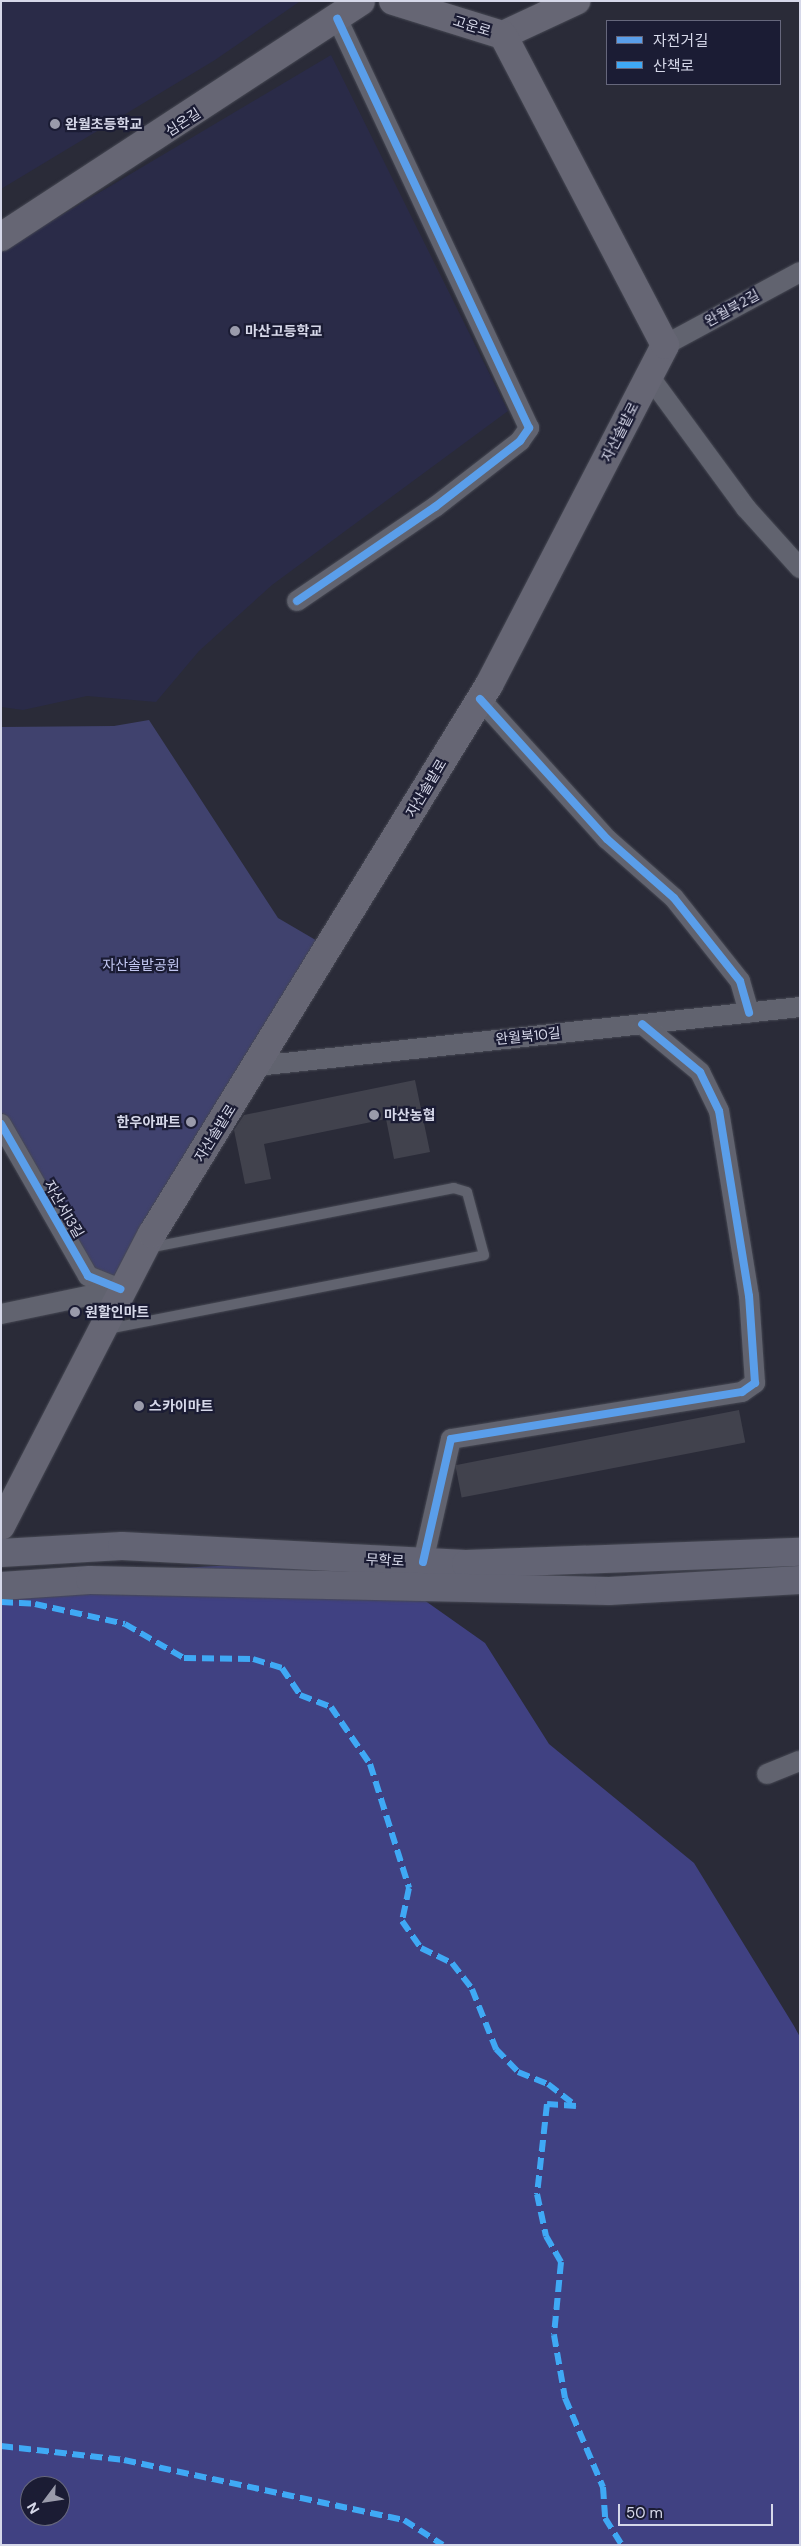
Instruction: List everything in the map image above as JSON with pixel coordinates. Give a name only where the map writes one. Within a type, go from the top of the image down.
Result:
[{"type":"main road","name":"심온길","points":[[1,237],[337,19],[361,1]]},
{"type":"main road","name":"고운로","points":[[393,1],[503,35],[576,1]]},
{"type":"main road","points":[[503,35],[665,345]]},
{"type":"main road","name":"자산솔밭로","points":[[1,1526],[121,1288],[480,699],[665,345]]},
{"type":"main road","name":"무학로","points":[[1,1553],[122,1546],[423,1562],[800,1552]]},
{"type":"main road","name":"무학로","points":[[1,1586],[90,1580],[610,1591],[800,1580]]},
{"type":"street","points":[[297,601],[435,507],[520,441],[529,428],[337,19]]},
{"type":"street","name":"완월북2길","points":[[665,345],[800,272]]},
{"type":"street","points":[[650,376],[746,508],[800,568]]},
{"type":"street","points":[[480,699],[607,840],[674,898],[740,981],[749,1012]]},
{"type":"street","name":"완월북10길","points":[[256,1066],[800,1007]]},
{"type":"street","points":[[423,1562],[451,1439],[742,1392],[754,1383],[749,1296],[719,1111],[700,1072],[642,1024]]},
{"type":"street","name":"자산서13길","points":[[1,1124],[88,1276],[121,1288]]},
{"type":"street","points":[[1,1314],[121,1288]]},
{"type":"street","points":[[766,1774],[800,1761]]},
{"type":"lane","points":[[100,1330],[484,1255],[477,1217],[467,1192],[454,1188],[144,1249]]},
{"type":"shaded area","name":"완월초등학교","points":[[1,1],[299,2],[215,60],[1,189]]},
{"type":"shaded area","name":"마산고등학교","points":[[331,55],[508,411],[272,585],[199,651],[156,702],[87,696],[23,710],[1,707],[1,251]]},
{"type":"shaded area","points":[[273,1563],[400,1583],[485,1643],[549,1744],[694,1863],[800,2037],[800,2545],[1,2545],[1,1586],[120,1571]]},
{"type":"green space","name":"자산솔밭공원","points":[[149,720],[278,918],[319,942],[114,1279],[92,1271],[1,1111],[1,727],[114,726]]},
{"type":"building","points":[[415,1080],[430,1152],[394,1159],[386,1119],[264,1144],[271,1179],[245,1184],[234,1130],[244,1115]]},
{"type":"building","points":[[739,1410],[745,1442],[462,1498],[455,1465]]},
{"type":"marked path","points":[[1,1602],[35,1604],[125,1624],[184,1658],[253,1659],[282,1668],[300,1695],[331,1707],[370,1764],[409,1888],[402,1921],[421,1948],[452,1963],[472,1989],[496,2049],[518,2072],[548,2084],[576,2106],[547,2104],[537,2194],[546,2236],[561,2262],[554,2335],[565,2398],[603,2487],[605,2518],[622,2545]]},
{"type":"marked path","points":[[1,2446],[124,2460],[404,2520],[443,2545]]},
{"type":"cycle path","points":[[297,601],[435,507],[520,441],[529,428],[337,19]]},
{"type":"cycle path","points":[[480,699],[607,839],[674,898],[740,981],[749,1013]]},
{"type":"cycle path","points":[[423,1562],[451,1439],[742,1392],[755,1383],[749,1296],[719,1111],[700,1072],[642,1024]]},
{"type":"cycle path","points":[[1,1124],[88,1276],[121,1289]]},
{"type":"place","name":"완월초등학교","points":[[55,124]]},
{"type":"place","name":"마산고등학교","points":[[235,331]]},
{"type":"place","name":"마산농협","points":[[374,1115]]},
{"type":"place","name":"한우아파트","points":[[191,1122]]},
{"type":"place","name":"원할인마트","points":[[75,1312]]},
{"type":"place","name":"스카이마트","points":[[139,1406]]}]
